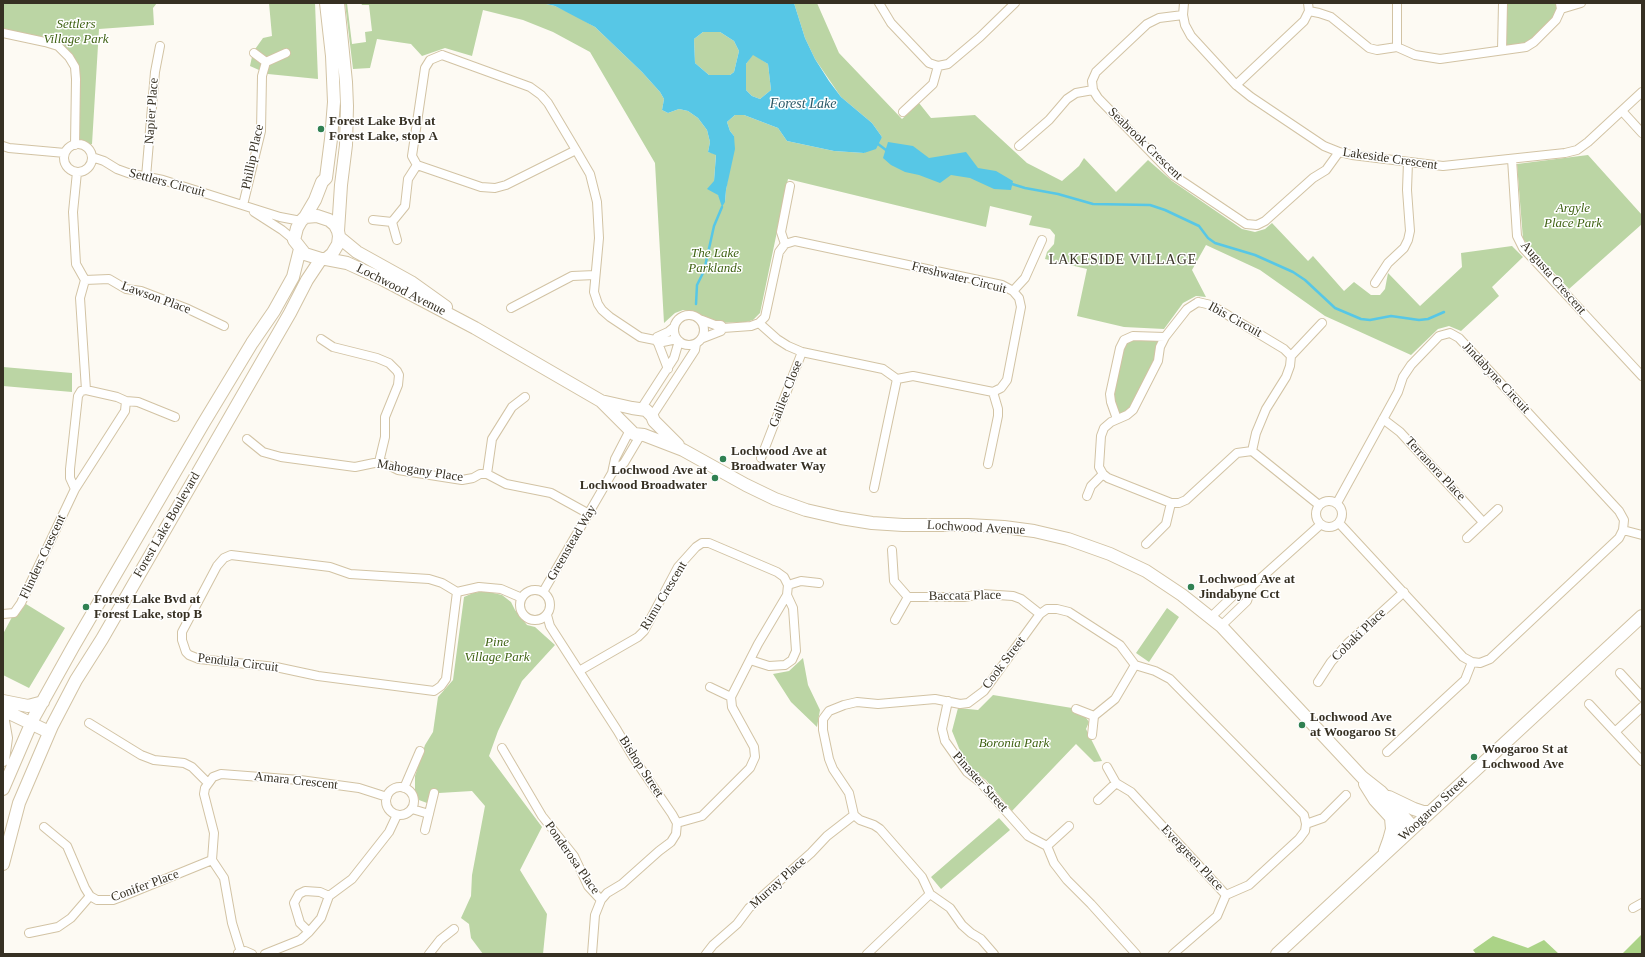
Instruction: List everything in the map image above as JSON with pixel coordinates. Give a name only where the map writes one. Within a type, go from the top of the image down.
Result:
[{"type":"main road","points":[[326,3],[332,56],[334,102],[326,178],[322,182],[315,200],[296,228],[297,245],[304,254],[324,259],[336,249],[339,234],[341,185],[346,145],[346,82],[338,3]]},
{"type":"main road","points":[[303,219],[317,216],[323,218],[335,225],[339,234]]},
{"type":"main road","name":"Lochwood Avenue","points":[[339,234],[357,252],[429,294],[475,328]]},
{"type":"main road","name":"Forest Lake Boulevard","points":[[4,784],[31,724],[73,647],[203,424],[252,343],[278,304],[293,277],[297,245]]},
{"type":"main road","name":"Lochwood Avenue","points":[[324,259],[347,262],[475,328],[601,400],[635,432],[683,450],[746,485],[775,499],[806,510],[872,523],[1004,527],[1068,539],[1110,554],[1146,571],[1182,595],[1221,626],[1362,777],[1380,792],[1409,831]]},
{"type":"main road","name":"Forest Lake Boulevard","points":[[3,864],[19,803],[49,732],[76,680],[102,639],[290,313],[310,275],[324,259]]},
{"type":"main road","name":"Lochwood Avenue","points":[[601,400],[650,413],[653,419],[683,450]]},
{"type":"main road","points":[[639,409],[629,416],[635,432],[652,430],[653,419]]},
{"type":"main road","name":"Woogaroo Street","points":[[1277,954],[1642,616]]},
{"type":"main road","points":[[3,701],[28,706],[43,702]]},
{"type":"main road","points":[[3,760],[6,738],[3,710],[49,732]]},
{"type":"main road","name":"Lochwood Avenue","points":[[1362,777],[1375,800],[1391,818],[1409,831]]},
{"type":"main road","points":[[1380,792],[1414,809],[1423,812],[1430,812]]},
{"type":"main road","points":[[1383,855],[1392,829],[1391,818]]},
{"type":"street","points":[[879,3],[891,23],[930,63],[938,66],[948,64],[980,37],[1015,3]]},
{"type":"street","name":"Lakeside Crescent","points":[[1184,3],[1183,15],[1185,25],[1191,36],[1236,86],[1324,146],[1352,155],[1456,166],[1565,153],[1577,150],[1588,142],[1642,92]]},
{"type":"street","points":[[1397,3],[1397,47]]},
{"type":"street","points":[[1502,50],[1503,3]]},
{"type":"street","points":[[1236,86],[1304,21],[1308,7],[1331,17],[1369,48],[1378,50],[1397,47],[1415,55],[1440,59],[1526,46],[1534,42],[1556,20],[1560,6],[1581,3]]},
{"type":"street","points":[[1019,146],[1049,120],[1067,99],[1076,93],[1093,90],[1092,81],[1096,72],[1147,24],[1159,18],[1183,15]]},
{"type":"street","points":[[3,33],[58,46],[69,57],[75,67],[76,79],[75,145]]},
{"type":"street","name":"Napier Place","points":[[146,176],[154,72],[160,46]]},
{"type":"street","points":[[254,53],[266,62],[286,53]]},
{"type":"street","points":[[576,150],[506,186],[495,188],[481,187],[417,165],[412,156],[425,68],[430,60],[442,55],[530,87],[541,94],[548,103],[576,150],[590,174],[597,202],[600,238],[594,292],[598,304],[602,310],[640,337],[657,341],[678,340]]},
{"type":"street","name":"Phillip Place","points":[[243,205],[261,131],[262,76],[266,62]]},
{"type":"street","points":[[903,112],[933,84],[938,66]]},
{"type":"street","name":"Seabrook Crescent","points":[[1093,90],[1098,98],[1173,175],[1246,224],[1257,225],[1265,221],[1313,178],[1326,170],[1339,152]]},
{"type":"street","points":[[1622,111],[1642,133]]},
{"type":"street","points":[[75,145],[82,145],[86,147],[92,157],[92,162],[87,170],[76,172],[69,169],[66,165],[64,157],[65,154],[69,148],[75,145]]},
{"type":"street","points":[[3,146],[9,148],[65,154]]},
{"type":"street","name":"Settlers Circuit","points":[[92,157],[104,161],[123,171],[163,180],[280,217],[303,219]]},
{"type":"street","name":"Augusta Crescent","points":[[1512,159],[1517,236],[1523,248],[1642,376]]},
{"type":"street","points":[[1375,283],[1388,263],[1404,248],[1408,240],[1410,231],[1407,190],[1408,162]]},
{"type":"street","points":[[392,222],[405,206],[408,179],[417,165]]},
{"type":"street","points":[[76,172],[73,212],[76,264],[85,280],[80,298],[86,390]]},
{"type":"street","points":[[674,327],[674,333],[678,340],[687,345],[696,344],[703,338],[721,331],[723,328],[751,326],[759,323],[765,318],[779,252],[785,244],[781,232],[790,186]]},
{"type":"street","name":"Settlers Circuit","points":[[243,205],[282,230],[297,245]]},
{"type":"street","points":[[374,220],[392,222]]},
{"type":"street","points":[[392,222],[397,240]]},
{"type":"street","points":[[1013,291],[1025,278],[1042,240]]},
{"type":"street","name":"Freshwater Circuit","points":[[785,244],[795,241],[1002,285],[1013,291],[1019,298],[1021,307],[1007,380],[1001,388],[993,392]]},
{"type":"street","points":[[511,308],[572,276],[595,275]]},
{"type":"street","name":"Lawson Place","points":[[85,280],[109,279],[126,288],[141,291],[188,309],[224,326]]},
{"type":"street","name":"Ibis Circuit","points":[[1103,474],[1099,467],[1101,436],[1104,428],[1111,422],[1127,416],[1133,410],[1158,361],[1160,347],[1187,308],[1198,302],[1211,305],[1284,349],[1291,356]]},
{"type":"street","points":[[668,369],[657,341],[657,337],[668,332],[674,327],[678,319],[686,315],[694,315],[715,325],[721,325],[723,328]]},
{"type":"street","points":[[702,320],[705,328],[703,338]]},
{"type":"street","points":[[759,323],[777,339],[802,352],[883,369],[897,379],[912,376],[993,392],[998,409],[998,416],[988,464]]},
{"type":"street","points":[[1252,452],[1256,433],[1266,409],[1288,372],[1291,356],[1322,323]]},
{"type":"street","name":"Jindabyne Circuit","points":[[1337,503],[1398,392],[1403,377],[1411,365],[1438,336],[1450,333],[1459,338],[1619,511],[1624,520],[1623,530]]},
{"type":"street","points":[[1117,419],[1110,394],[1120,348],[1124,340],[1133,336],[1166,337]]},
{"type":"street","points":[[321,338],[333,347],[378,358],[389,363],[397,371],[399,376],[398,385],[385,417],[385,437],[379,462]]},
{"type":"street","points":[[639,409],[668,369],[674,358],[678,340]]},
{"type":"street","points":[[653,419],[695,350],[696,344]]},
{"type":"street","name":"Galilee Close","points":[[761,458],[802,352]]},
{"type":"street","points":[[874,488],[897,379]]},
{"type":"street","points":[[75,489],[70,478],[70,469],[78,396],[81,391],[86,390],[117,397],[126,402],[138,402],[174,417]]},
{"type":"street","points":[[525,397],[512,407],[492,439],[487,474],[506,484],[551,493],[589,514]]},
{"type":"street","name":"Flinders Crescent","points":[[3,614],[14,613],[21,603],[75,489],[125,411],[126,402]]},
{"type":"street","name":"Terranora Place","points":[[1383,419],[1400,432],[1483,522]]},
{"type":"street","name":"Greenstead Way","points":[[612,473],[624,463],[635,432]]},
{"type":"street","name":"Greenstead Way","points":[[543,592],[612,473],[615,459],[635,432]]},
{"type":"street","name":"Mahogany Place","points":[[247,439],[268,454],[281,457],[355,467],[379,462],[398,470],[462,480],[473,478],[480,474],[487,474]]},
{"type":"street","points":[[1087,496],[1091,486],[1103,474],[1108,478],[1171,503],[1179,503],[1186,500],[1237,453],[1252,452],[1319,505]]},
{"type":"street","points":[[1328,500],[1337,503],[1342,513],[1342,518],[1339,523],[1330,528],[1320,525],[1315,515],[1319,505],[1328,500]]},
{"type":"street","points":[[1146,544],[1166,524],[1171,503]]},
{"type":"street","points":[[1467,538],[1498,509]]},
{"type":"street","points":[[1339,523],[1463,657],[1472,662],[1480,663],[1490,659],[1619,538],[1623,530],[1642,535]]},
{"type":"street","points":[[1211,617],[1238,591],[1252,586],[1320,525]]},
{"type":"street","name":"Rimu Crescent","points":[[579,671],[638,637],[644,631],[678,567],[696,547],[702,543],[709,543],[777,572],[784,577],[788,585]]},
{"type":"street","points":[[892,550],[894,581],[908,597],[895,620]]},
{"type":"street","name":"Pendula Circuit","points":[[231,555],[330,567],[350,574],[428,579],[442,583],[456,592],[446,679],[434,692],[318,676],[276,667],[199,659],[189,656],[182,640],[182,632],[217,566],[224,558],[231,555]]},
{"type":"street","points":[[601,900],[607,893],[622,884],[671,842],[676,834],[677,824],[702,816],[750,768],[755,757],[754,746],[732,707],[731,697],[787,595],[788,585],[801,581],[819,583]]},
{"type":"street","points":[[1221,626],[1247,601],[1252,586]]},
{"type":"street","points":[[456,592],[479,587],[501,589],[522,598]]},
{"type":"street","points":[[531,590],[543,592],[547,596],[550,606],[547,615],[537,620],[526,618],[520,609],[522,598],[531,590]]},
{"type":"street","name":"Cobaki Place","points":[[1318,682],[1331,662],[1348,643],[1404,592]]},
{"type":"street","name":"Baccata Place","points":[[908,597],[964,597],[982,594],[1013,596],[1021,599],[1040,614]]},
{"type":"street","points":[[750,660],[769,666],[785,664],[792,660],[796,651],[793,608],[787,595]]},
{"type":"street","points":[[1040,614],[1047,609],[1057,608],[1069,612],[1120,645],[1135,665],[1155,671],[1170,679],[1304,815],[1306,824],[1305,831],[1299,839],[1249,885],[1226,894]]},
{"type":"street","name":"Cook Street","points":[[854,815],[849,793],[833,769],[829,759],[822,730],[823,719],[829,711],[857,702],[878,704],[935,699],[960,704],[968,703],[984,691],[1040,614]]},
{"type":"street","name":"Bishop Street","points":[[547,615],[550,626],[677,824]]},
{"type":"street","points":[[1386,752],[1465,680],[1472,662]]},
{"type":"street","points":[[1092,735],[1094,716],[1115,699],[1135,665]]},
{"type":"street","points":[[1620,673],[1642,697]]},
{"type":"street","points":[[710,688],[731,697]]},
{"type":"street","name":"Pinaster Street","points":[[948,701],[942,729],[945,741],[967,772],[980,782],[1028,836],[1047,846]]},
{"type":"street","points":[[1589,704],[1642,761]]},
{"type":"street","points":[[1615,732],[1642,707]]},
{"type":"street","points":[[1076,709],[1094,716]]},
{"type":"street","points":[[89,723],[141,755],[154,760],[184,763],[192,767],[208,783],[204,794],[214,833],[212,860],[224,878],[239,953],[245,951],[252,954]]},
{"type":"street","name":"Ponderosa Place","points":[[502,748],[542,816],[574,856],[588,886],[601,900],[595,915],[592,954]]},
{"type":"street","points":[[404,788],[420,751]]},
{"type":"street","name":"Evergreen Place","points":[[1107,767],[1116,783],[1131,792],[1226,894],[1216,916],[1173,954]]},
{"type":"street","name":"Amara Crescent","points":[[208,783],[213,776],[221,774],[300,780],[359,788],[387,797]]},
{"type":"street","points":[[1098,800],[1116,783]]},
{"type":"street","points":[[404,788],[411,793],[413,797],[414,801],[412,809],[404,815],[397,815],[387,806],[387,797],[394,789],[404,788]]},
{"type":"street","points":[[425,830],[434,793]]},
{"type":"street","points":[[1306,824],[1323,818],[1346,796]]},
{"type":"street","points":[[412,809],[429,814]]},
{"type":"street","points":[[264,954],[300,940],[309,932],[321,918],[329,896],[352,879],[389,832],[397,815]]},
{"type":"street","points":[[854,815],[860,820],[874,825],[880,830],[922,877],[930,894],[950,908],[962,925],[981,939],[994,954]]},
{"type":"street","name":"Murray Place","points":[[706,954],[713,945],[737,924],[749,908],[811,853],[827,836],[854,815]]},
{"type":"street","points":[[1069,826],[1047,846],[1054,863],[1067,880],[1136,954]]},
{"type":"street","points":[[29,933],[58,927],[71,918],[90,896],[67,846],[44,827]]},
{"type":"street","name":"Conifer Place","points":[[90,896],[97,900],[113,900],[212,860]]},
{"type":"street","points":[[309,932],[300,923],[294,903],[299,894],[305,891],[320,892],[329,896]]},
{"type":"street","points":[[867,954],[930,894]]},
{"type":"street","points":[[1633,908],[1642,903]]},
{"type":"street","points":[[429,954],[440,940],[454,929]]},
{"type":"green space","name":"Settlers Village Park","points":[[3,3],[157,3],[153,8],[154,25],[99,29],[92,144],[75,145],[75,67],[58,46],[3,33]]},
{"type":"green space","points":[[269,3],[315,3],[318,79],[268,74],[250,66],[253,52],[263,38],[272,36]]},
{"type":"green space","name":"The Lake Parklands","points":[[345,3],[347,3],[352,44],[366,42],[365,32],[372,31],[369,5],[362,5],[361,3],[542,3],[555,6],[576,16],[595,27],[642,72],[660,92],[664,99],[662,110],[668,113],[679,109],[688,111],[698,118],[707,130],[710,142],[708,152],[716,154],[714,181],[718,195],[725,202],[734,136],[730,131],[727,122],[735,115],[744,115],[778,128],[787,141],[834,151],[864,153],[882,137],[872,123],[841,97],[815,59],[805,38],[794,3],[817,3],[839,53],[902,119],[919,103],[931,118],[975,115],[1027,163],[1062,181],[1079,166],[1084,158],[1116,192],[1148,160],[1172,181],[1242,229],[1255,232],[1265,229],[1272,223],[1308,261],[1313,256],[1344,291],[1354,282],[1371,295],[1380,295],[1385,289],[1388,273],[1420,306],[1462,267],[1461,253],[1512,246],[1523,257],[1492,287],[1499,296],[1461,331],[1449,326],[1438,329],[1411,355],[1325,316],[1260,270],[1206,245],[1192,270],[1206,297],[1196,296],[1183,303],[1164,329],[1124,327],[1077,316],[1087,269],[1045,259],[1047,252],[1054,244],[1055,235],[1050,229],[1029,225],[1032,216],[990,206],[986,227],[788,179],[760,313],[753,320],[746,322],[717,323],[706,319],[696,312],[683,310],[675,313],[664,323],[655,163],[590,52],[553,32],[523,20],[483,10],[472,56],[445,48],[422,56],[411,44],[377,39],[370,68],[353,69]]},
{"type":"green space","points":[[1503,3],[1560,3],[1561,9],[1534,42],[1502,50]]},
{"type":"green space","points":[[703,32],[720,32],[734,41],[739,51],[734,72],[730,75],[709,75],[695,63],[694,39]]},
{"type":"green space","points":[[753,54],[768,64],[771,90],[760,99],[752,96],[746,90],[746,64]]},
{"type":"green space","name":"Argyle Place Park","points":[[1588,155],[1642,215],[1642,224],[1569,289],[1523,239],[1517,164]]},
{"type":"green space","points":[[1165,337],[1133,410],[1117,419],[1111,402],[1124,340]]},
{"type":"green space","points":[[3,367],[72,373],[72,392],[3,386]]},
{"type":"green space","name":"Pine Village Park","points":[[485,591],[502,595],[511,602],[515,610],[527,625],[535,627],[555,645],[522,681],[498,731],[489,756],[542,827],[520,870],[547,914],[543,954],[483,954],[471,938],[469,924],[461,918],[471,896],[472,875],[485,806],[472,791],[439,793],[427,803],[419,800],[415,791],[415,776],[425,745],[433,732],[438,697],[453,680],[464,597],[473,593]]},
{"type":"green space","points":[[26,604],[65,628],[29,688],[3,675],[3,634],[12,617],[19,613]]},
{"type":"green space","points":[[1167,608],[1179,617],[1149,662],[1136,653]]},
{"type":"green space","points":[[803,658],[808,685],[820,710],[817,727],[791,702],[773,674],[789,671]]},
{"type":"green space","name":"Boronia Park","points":[[993,695],[1072,708],[1084,715],[1089,722],[1086,729],[1102,761],[1094,762],[1076,744],[1012,811],[986,780],[971,769],[963,758],[952,731],[958,708],[978,710]]},
{"type":"green space","points":[[999,818],[1010,830],[941,889],[931,877]]},
{"type":"green space","points":[[1642,934],[1642,954],[1622,954]]},
{"type":"green space","points":[[1493,936],[1528,948],[1544,940],[1559,954],[1476,954],[1473,950]]},
{"type":"water","name":"Forest Lake","points":[[542,3],[794,3],[805,38],[815,59],[829,81],[841,97],[872,123],[882,137],[876,149],[864,153],[834,151],[787,141],[778,128],[744,115],[735,115],[727,122],[730,131],[734,136],[735,149],[726,190],[725,202],[722,207],[718,195],[707,189],[714,181],[716,155],[708,152],[710,142],[707,130],[698,118],[688,111],[679,109],[668,113],[662,110],[664,99],[660,92],[642,72],[595,27],[555,6]],"holes":[[[703,32],[720,32],[734,41],[739,51],[734,72],[730,75],[709,75],[695,63],[694,39]],[[753,55],[768,64],[771,90],[760,99],[752,96],[746,90],[746,64]]]},
{"type":"water","points":[[888,142],[913,146],[929,158],[966,152],[978,168],[996,171],[1013,181],[1011,190],[994,189],[970,178],[951,175],[940,183],[919,175],[905,172],[891,165],[883,158]]},
{"type":"waterway","points":[[878,144],[886,150]]},
{"type":"waterway","points":[[1012,184],[1058,194],[1093,204],[1150,205],[1165,210],[1199,226],[1208,238],[1215,243],[1255,255],[1293,272],[1305,280],[1335,308],[1361,319],[1370,320],[1391,316],[1419,320],[1428,319],[1444,312]]},
{"type":"waterway","points":[[696,304],[697,285],[704,271],[714,226],[722,207]]},
{"type":"place","name":"Forest Lake Bvd at Forest Lake, stop A","points":[[321,129]]},
{"type":"place","name":"Lochwood Ave at Broadwater Way","points":[[723,459]]},
{"type":"place","name":"Lochwood Ave at Lochwood Broadwater","points":[[715,478]]},
{"type":"place","name":"Lochwood Ave at Jindabyne Cct","points":[[1191,587]]},
{"type":"place","name":"Forest Lake Bvd at Forest Lake, stop B","points":[[86,607]]},
{"type":"place","name":"Lochwood Ave at Woogaroo St","points":[[1302,725]]},
{"type":"place","name":"Woogaroo St at Lochwood Ave","points":[[1474,757]]},
{"type":"district","name":"LAKESIDE VILLAGE","points":[[1123,260]]}]
